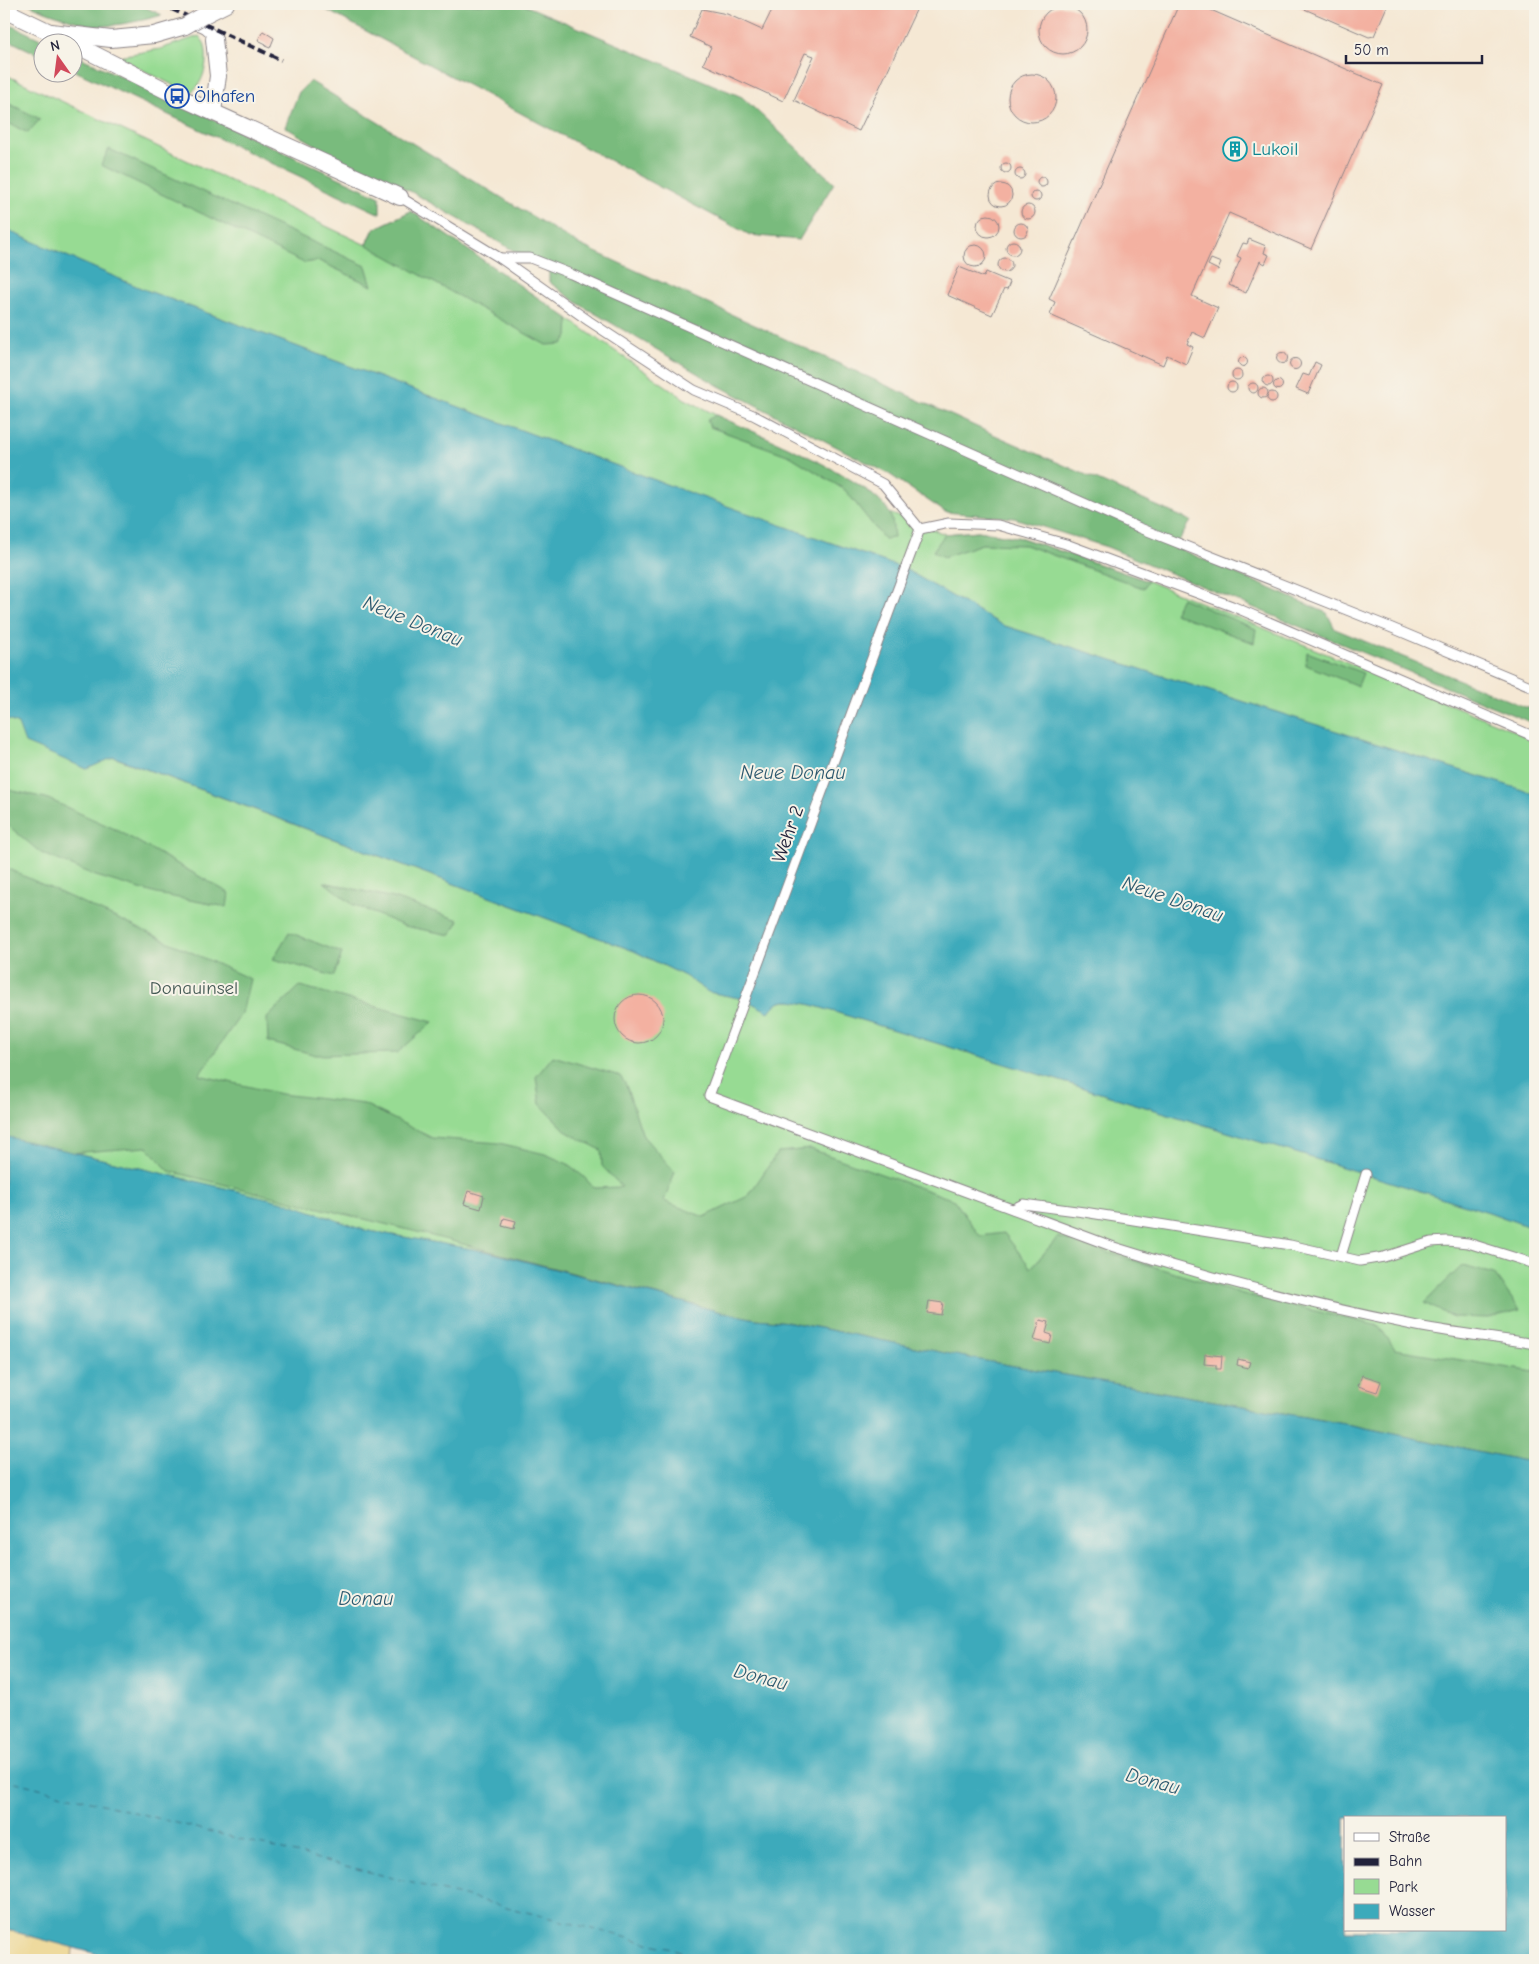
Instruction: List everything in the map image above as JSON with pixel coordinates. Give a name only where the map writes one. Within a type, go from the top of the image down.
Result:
[{"type":"street","points":[[82,36],[111,39],[154,35],[185,26],[226,4]]},
{"type":"street","points":[[4,10],[51,32]]},
{"type":"street","points":[[213,112],[218,76],[214,39]]},
{"type":"street","points":[[82,48],[213,112],[400,197]]},
{"type":"lane","points":[[185,26],[198,24],[206,28],[214,39]]},
{"type":"lane","points":[[400,197],[500,258],[589,322],[694,390],[753,415],[882,484],[920,529],[949,523],[998,525],[1066,544],[1232,606],[1535,737]]},
{"type":"lane","points":[[500,258],[530,258],[571,274],[1140,528],[1392,628],[1535,688]]},
{"type":"lane","name":"Wehr 2","points":[[920,529],[709,1096],[1013,1209]]},
{"type":"lane","points":[[1341,1256],[1366,1174]]},
{"type":"lane","points":[[1013,1209],[1023,1204],[1084,1212],[1290,1245],[1360,1260],[1384,1257],[1430,1242],[1447,1241],[1468,1243],[1535,1264]]},
{"type":"lane","points":[[1013,1209],[1114,1247],[1233,1283],[1410,1325],[1535,1344]]},
{"type":"green space","points":[[29,4],[138,4],[162,15],[129,23],[96,26],[62,17]]},
{"type":"green space","points":[[322,4],[522,4],[742,97],[834,183],[799,240],[750,235],[319,6]]},
{"type":"green space","points":[[4,22],[32,35],[32,51],[4,38]]},
{"type":"green space","points":[[199,36],[204,42],[206,52],[204,73],[198,85],[189,93],[131,64],[120,56],[160,49]]},
{"type":"green space","points":[[82,58],[380,197],[380,214],[82,74]]},
{"type":"green space","points":[[4,74],[366,245],[374,229],[411,211],[685,399],[830,468],[870,492],[889,513],[945,534],[978,531],[1022,538],[1148,581],[1535,739],[1535,794],[1002,625],[905,569],[679,489],[143,289],[4,229]]},
{"type":"green space","points":[[310,81],[578,244],[979,428],[1191,521],[1175,547],[1327,613],[1335,629],[1535,711],[1535,724],[1107,547],[1014,518],[945,512],[889,474],[719,386],[579,304],[549,282],[549,271],[410,191],[347,163],[285,127],[299,92]]},
{"type":"green space","points":[[4,101],[40,119],[28,133],[4,121]]},
{"type":"green space","points":[[109,149],[366,266],[372,286],[319,261],[304,263],[101,165]]},
{"type":"green space","points":[[411,211],[569,319],[568,336],[562,344],[546,345],[367,245],[374,229]]},
{"type":"green space","points":[[716,415],[809,457],[858,484],[877,498],[889,512],[894,538],[884,539],[845,490],[790,456],[710,427],[707,420]]},
{"type":"green space","points":[[978,531],[1022,538],[1148,581],[1143,588],[1025,545],[982,544],[944,557],[933,551],[945,534]]},
{"type":"green space","points":[[1182,598],[1256,629],[1254,643],[1174,613]]},
{"type":"green space","points":[[1307,652],[1363,673],[1358,686],[1306,665]]},
{"type":"green space","name":"Donauinsel","points":[[4,718],[18,724],[86,769],[113,757],[634,951],[685,976],[709,992],[744,999],[769,1011],[778,1003],[788,1001],[812,1005],[1489,1212],[1535,1229],[1535,1463],[1356,1426],[1144,1390],[790,1322],[721,1312],[489,1252],[364,1230],[288,1203],[4,1136]]},
{"type":"green space","points":[[4,789],[46,798],[117,830],[229,893],[227,907],[157,894],[96,876],[41,853],[4,822]]},
{"type":"green space","points":[[4,867],[250,979],[242,1013],[199,1075],[281,1094],[364,1104],[432,1138],[499,1143],[545,1154],[568,1164],[594,1188],[622,1187],[602,1166],[601,1150],[567,1132],[540,1104],[536,1077],[553,1056],[620,1076],[626,1085],[643,1136],[675,1172],[664,1201],[704,1217],[748,1196],[778,1152],[811,1149],[954,1200],[980,1236],[1004,1233],[1031,1268],[1058,1237],[1243,1294],[1379,1326],[1395,1349],[1534,1372],[1535,1368],[1535,1463],[1356,1426],[980,1360],[790,1322],[756,1319],[721,1312],[421,1233],[169,1171],[147,1147],[31,1156],[4,1150]]},
{"type":"green space","points":[[324,882],[393,898],[459,920],[451,935],[404,926],[352,904]]},
{"type":"green space","points":[[289,932],[342,953],[334,976],[273,959]]},
{"type":"green space","points":[[300,986],[433,1022],[397,1053],[316,1055],[268,1042],[267,1018]]},
{"type":"green space","points":[[1462,1266],[1494,1274],[1520,1310],[1488,1318],[1453,1317],[1424,1303]]},
{"type":"sand","points":[[4,1929],[73,1947],[72,1960],[4,1960]]},
{"type":"water","name":"Neue Donau","points":[[4,229],[143,289],[679,489],[905,569],[1002,625],[1535,794],[1535,1229],[1489,1212],[812,1005],[788,1001],[778,1003],[769,1012],[744,999],[708,992],[685,976],[634,951],[114,757],[87,769],[25,743],[18,724],[4,718]]},
{"type":"water","name":"Donau","points":[[4,1136],[288,1203],[364,1230],[489,1252],[721,1312],[756,1319],[790,1322],[980,1360],[1356,1426],[1535,1463],[1535,1960],[119,1960],[4,1929]]},
{"type":"building","points":[[775,4],[919,4],[859,131],[794,100],[814,56],[805,53],[783,101],[703,64],[711,47],[690,37],[702,9],[727,14],[762,30]]},
{"type":"building","name":"Lukoil","points":[[1179,4],[1197,4],[1383,85],[1311,249],[1229,213],[1192,296],[1218,308],[1205,338],[1192,332],[1187,344],[1193,347],[1186,364],[1167,355],[1163,365],[1050,315],[1055,302],[1049,299]]},
{"type":"building","points":[[1293,4],[1388,4],[1374,36],[1369,37]]},
{"type":"building","points":[[1058,6],[1068,6],[1077,10],[1083,16],[1086,21],[1086,39],[1077,50],[1068,54],[1058,54],[1049,50],[1043,44],[1039,35],[1039,25],[1043,16],[1049,10]]},
{"type":"building","points":[[263,31],[274,38],[270,48],[258,40]]},
{"type":"building","points":[[1027,74],[1037,74],[1046,78],[1052,84],[1055,89],[1055,107],[1046,118],[1037,122],[1027,122],[1018,118],[1012,112],[1008,103],[1008,93],[1012,84],[1018,78]]},
{"type":"building","points":[[1004,163],[1008,163],[1011,168],[1010,172],[1004,173],[1001,170],[1001,166]]},
{"type":"building","points":[[1018,169],[1022,169],[1025,174],[1024,178],[1018,179],[1015,176],[1015,172]]},
{"type":"building","points":[[1040,177],[1044,177],[1047,182],[1046,186],[1040,187],[1037,184],[1037,180]]},
{"type":"building","points":[[1001,184],[1009,187],[1012,195],[1009,203],[1001,206],[993,203],[990,195],[993,187]]},
{"type":"building","points":[[1034,191],[1038,191],[1041,196],[1040,200],[1034,201],[1031,198],[1031,194]]},
{"type":"building","points":[[1028,205],[1033,207],[1035,212],[1033,217],[1028,219],[1023,217],[1021,212],[1023,207]]},
{"type":"building","points":[[988,215],[996,218],[999,226],[996,234],[988,237],[980,234],[977,226],[980,218]]},
{"type":"building","points":[[1021,223],[1026,225],[1028,230],[1026,235],[1021,237],[1016,235],[1014,230],[1016,225]]},
{"type":"building","points":[[1249,239],[1266,246],[1264,253],[1269,255],[1265,264],[1260,261],[1246,293],[1229,285],[1241,258],[1237,256],[1243,243],[1247,244]]},
{"type":"building","points":[[1013,241],[1018,243],[1020,248],[1018,253],[1013,255],[1008,253],[1006,248],[1008,243]]},
{"type":"building","points":[[975,245],[983,248],[986,256],[983,264],[975,267],[967,264],[964,256],[967,248]]},
{"type":"building","points":[[1005,258],[1010,260],[1012,265],[1010,270],[1005,272],[1000,270],[998,265],[1000,260]]},
{"type":"building","points":[[1211,259],[1221,263],[1218,270],[1208,265]]},
{"type":"building","points":[[959,267],[984,277],[986,272],[1010,282],[1007,290],[1004,289],[992,315],[947,295]]},
{"type":"building","points":[[1280,353],[1284,353],[1287,358],[1286,362],[1280,363],[1277,360],[1277,356]]},
{"type":"building","points":[[1243,357],[1248,362],[1243,367],[1238,362]]},
{"type":"building","points":[[1293,359],[1297,359],[1300,364],[1299,368],[1293,369],[1290,366],[1290,362]]},
{"type":"building","points":[[1315,362],[1321,365],[1308,394],[1296,389],[1303,374],[1309,376]]},
{"type":"building","points":[[1237,370],[1242,375],[1237,380],[1232,375]]},
{"type":"building","points":[[1268,376],[1273,381],[1268,386],[1263,381]]},
{"type":"building","points":[[1278,380],[1283,385],[1278,390],[1273,385]]},
{"type":"building","points":[[1232,382],[1237,387],[1232,392],[1227,387]]},
{"type":"building","points":[[1253,383],[1258,388],[1253,393],[1248,388]]},
{"type":"building","points":[[1263,388],[1268,393],[1263,398],[1258,393]]},
{"type":"building","points":[[1272,392],[1277,397],[1272,402],[1267,397]]},
{"type":"building","points":[[639,995],[648,997],[656,1002],[661,1010],[663,1019],[661,1028],[656,1036],[648,1041],[639,1043],[630,1041],[622,1036],[617,1028],[615,1019],[617,1010],[622,1002],[630,997]]},
{"type":"building","points":[[468,1191],[484,1196],[481,1209],[464,1204]]},
{"type":"building","points":[[504,1218],[516,1221],[514,1229],[502,1226]]},
{"type":"building","points":[[929,1301],[943,1303],[941,1315],[927,1313]]},
{"type":"building","points":[[1040,1320],[1049,1322],[1046,1333],[1052,1335],[1050,1344],[1034,1340]]},
{"type":"building","points":[[1205,1354],[1222,1356],[1221,1369],[1216,1369],[1216,1365],[1204,1364]]},
{"type":"building","points":[[1238,1359],[1250,1362],[1248,1368],[1237,1365]]},
{"type":"building","points":[[1362,1375],[1381,1381],[1377,1392],[1358,1386]]},
{"type":"ferry route","points":[[4,1779],[715,1960]]},
{"type":"railway","points":[[161,4],[281,60]]},
{"type":"place","name":"Ölhafen","points":[[177,96]]},
{"type":"place","name":"Lukoil","points":[[1235,149]]}]
